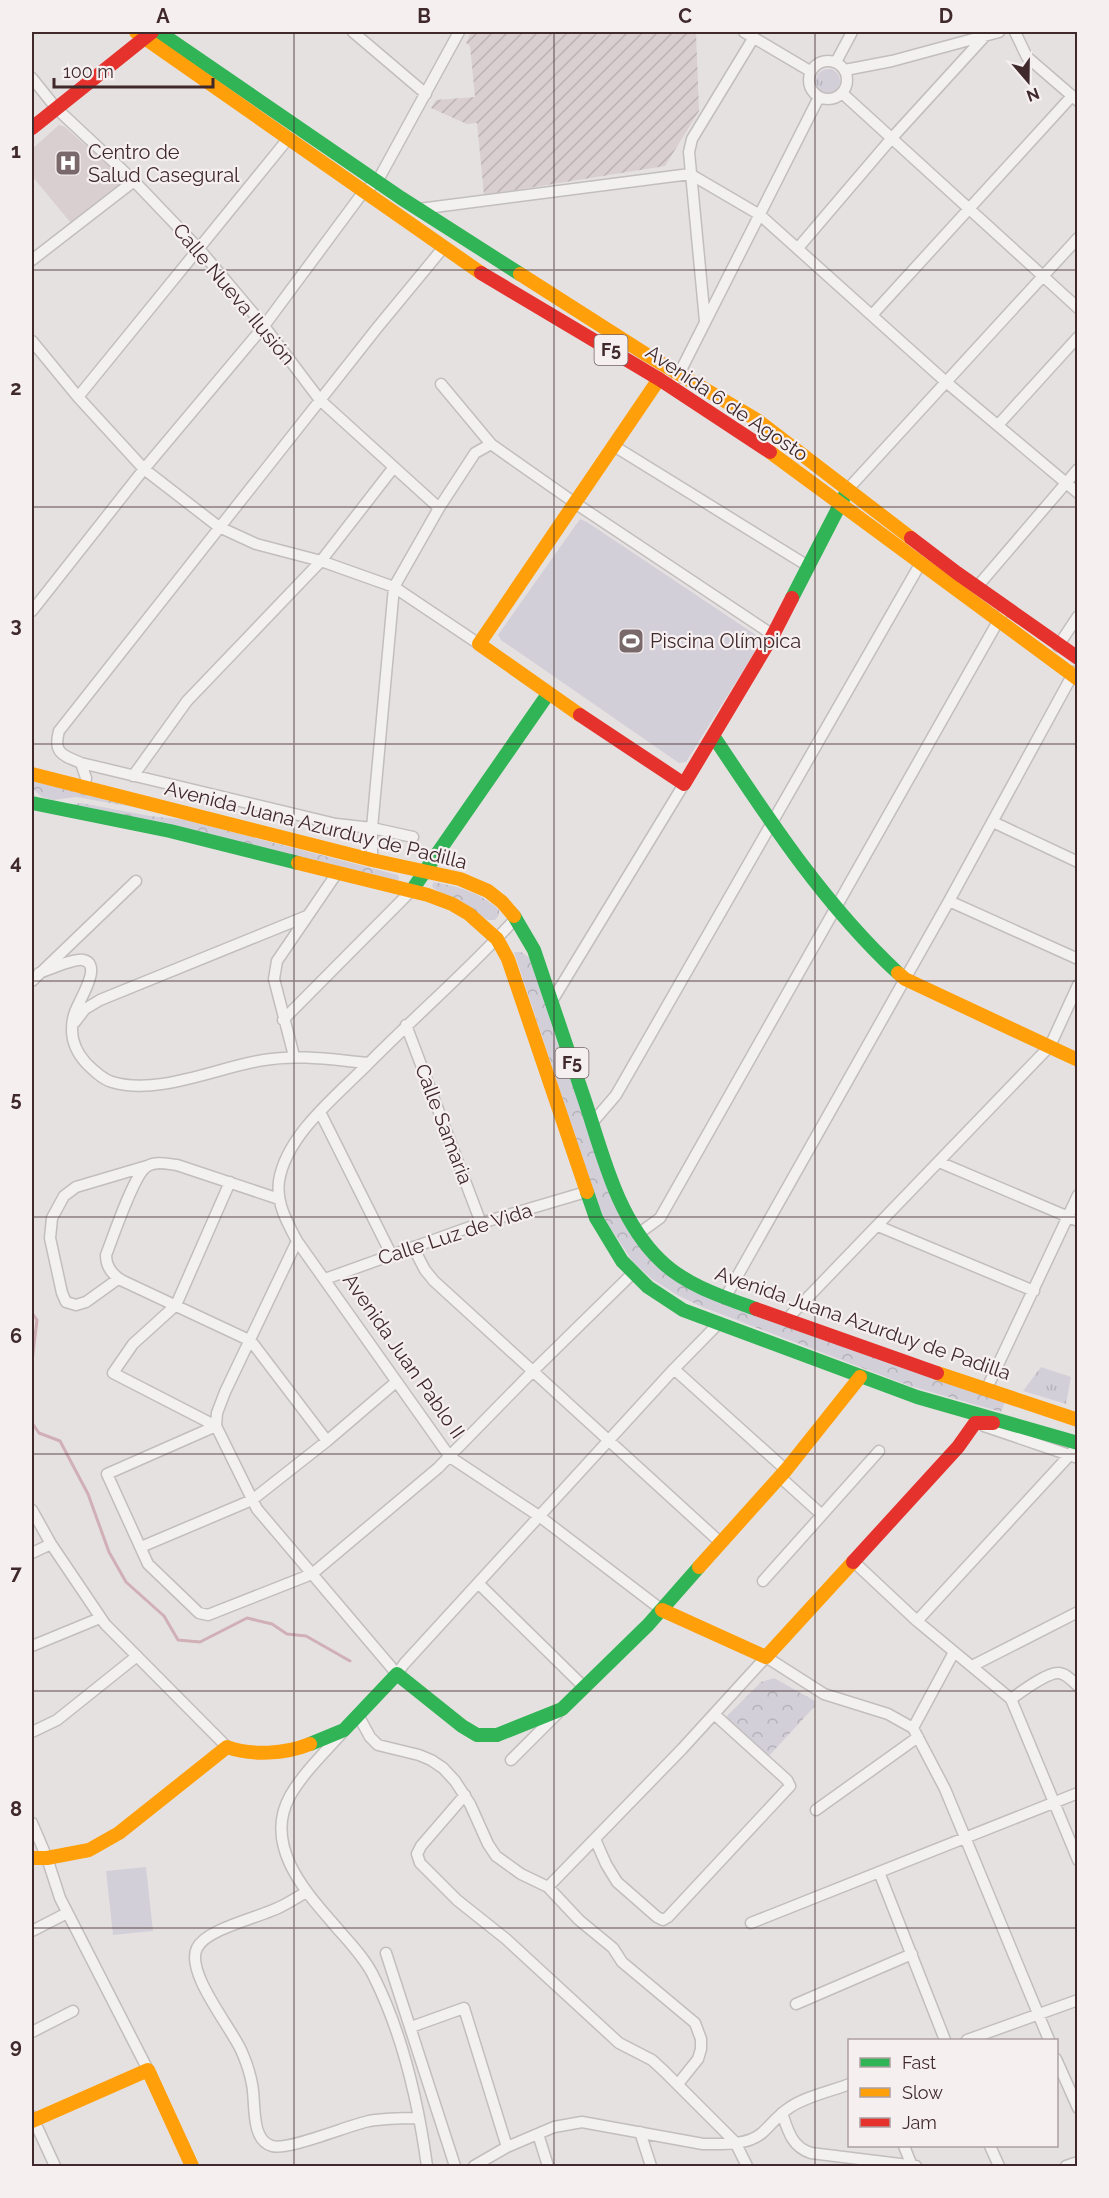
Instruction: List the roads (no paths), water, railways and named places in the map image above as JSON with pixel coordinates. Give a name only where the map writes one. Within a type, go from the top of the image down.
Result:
[{"type":"main road","name":"Avenida 6 de Agosto","points":[[159,32],[418,209],[679,374],[757,420],[928,551],[1077,658]]},
{"type":"main road","name":"Avenida 6 de Agosto","points":[[144,34],[287,140],[364,191],[443,248],[496,283],[673,387],[754,440],[998,622],[1075,674]]},
{"type":"main road","points":[[32,128],[144,34]]},
{"type":"main road","points":[[659,379],[479,644],[548,694],[684,784],[773,635],[848,489]]},
{"type":"main road","points":[[412,890],[548,694]]},
{"type":"main road","points":[[714,737],[771,824],[836,908],[879,955],[905,979],[1077,1060]]},
{"type":"main road","name":"Avenida Juana Azurduy de Padilla","points":[[32,774],[372,860],[426,870],[460,879],[488,891],[516,918],[534,950],[617,1196],[638,1234],[660,1260],[698,1286],[724,1298],[892,1358],[1077,1420]]},
{"type":"main road","points":[[33,804],[77,800],[140,811],[172,809]]},
{"type":"main road","name":"Avenida Juana Azurduy de Padilla","points":[[33,804],[170,831],[412,890],[452,904],[476,920],[496,939],[508,959],[586,1192],[607,1241],[633,1273],[660,1296],[719,1323],[860,1377],[968,1413],[1077,1444]]},
{"type":"main road","points":[[32,1858],[47,1858],[89,1850],[119,1833],[227,1747],[241,1752],[293,1751],[344,1730],[397,1674],[462,1726],[477,1735],[484,1736],[507,1731],[562,1709],[662,1610],[783,1474],[860,1377]]},
{"type":"main road","points":[[766,1657],[958,1447],[975,1423],[1005,1422],[1014,1398]]},
{"type":"main road","points":[[1051,1435],[1059,1413]]},
{"type":"main road","name":"Avenida Juan Pablo II","points":[[662,1610],[766,1657]]},
{"type":"main road","points":[[32,2119],[148,2070],[192,2166]]},
{"type":"street","points":[[32,611],[144,469],[264,326],[364,191],[377,182],[459,32]]},
{"type":"street","points":[[836,62],[852,32]]},
{"type":"street","points":[[845,70],[892,62],[999,32]]},
{"type":"street","points":[[872,315],[969,209],[1075,99],[1028,57],[1015,32]]},
{"type":"street","points":[[359,33],[426,94]]},
{"type":"street","points":[[705,321],[690,174],[689,152],[692,139],[749,34],[810,71]]},
{"type":"street","points":[[798,248],[891,139],[985,36]]},
{"type":"street","points":[[830,60],[845,70],[847,82],[842,93],[831,99],[819,97],[810,89],[808,77],[810,71],[819,63],[830,60]]},
{"type":"street","name":"Calle Nueva Ilusión","points":[[32,78],[56,108],[134,181],[200,250],[264,326],[320,399],[439,508]]},
{"type":"street","points":[[842,93],[1077,308]]},
{"type":"street","points":[[673,387],[819,97]]},
{"type":"street","points":[[78,398],[287,140]]},
{"type":"street","points":[[418,209],[690,174],[760,214],[946,381],[1077,493]]},
{"type":"street","points":[[32,260],[134,181]]},
{"type":"street","points":[[848,489],[1077,238]]},
{"type":"street","points":[[413,837],[372,828],[336,824],[81,763],[59,752],[56,744],[59,731],[320,399],[443,248]]},
{"type":"street","points":[[998,425],[1077,337]]},
{"type":"street","points":[[32,341],[78,398],[144,469],[219,527],[256,544],[321,561],[394,587],[479,644]]},
{"type":"street","points":[[441,384],[491,444],[773,635]]},
{"type":"street","points":[[372,860],[372,828],[394,587],[439,508],[475,453],[491,444]]},
{"type":"street","points":[[614,446],[808,566]]},
{"type":"street","points":[[133,776],[187,701],[321,561],[394,467]]},
{"type":"street","points":[[977,587],[1077,469]]},
{"type":"street","points":[[592,1123],[616,1095],[928,551]]},
{"type":"street","points":[[638,1234],[660,1218],[1006,608]]},
{"type":"street","points":[[1058,646],[1077,616]]},
{"type":"street","points":[[724,1298],[1075,674]]},
{"type":"street","points":[[81,763],[86,778],[84,789]]},
{"type":"street","points":[[552,1001],[684,784]]},
{"type":"street","points":[[993,822],[1077,862]]},
{"type":"street","points":[[294,1056],[274,979],[277,961],[337,873]]},
{"type":"street","points":[[35,977],[136,880]]},
{"type":"street","points":[[283,1020],[412,890]]},
{"type":"street","points":[[949,901],[1077,959]]},
{"type":"street","points":[[73,1025],[85,1009],[100,1000],[307,916]]},
{"type":"street","name":"Avenida Juan Pablo II","points":[[516,918],[320,1112],[299,1137],[287,1156],[279,1180],[279,1198],[297,1241],[450,1457],[539,1516],[662,1610]]},
{"type":"street","points":[[35,977],[73,962],[82,960],[88,963],[92,971],[75,1013],[74,1044],[81,1058],[94,1072],[110,1082],[134,1086],[167,1083],[262,1060],[294,1056],[369,1063]]},
{"type":"street","points":[[787,1319],[1050,1047],[1077,985]]},
{"type":"street","name":"Calle Samaria","points":[[406,1025],[481,1223]]},
{"type":"street","points":[[320,1112],[391,1254]]},
{"type":"street","points":[[939,1162],[1073,1219]]},
{"type":"street","points":[[118,1279],[86,1302],[76,1305],[66,1302],[50,1238],[52,1218],[64,1196],[76,1187],[164,1163],[177,1165],[279,1198]]},
{"type":"street","points":[[150,1165],[145,1167],[139,1176],[106,1255],[108,1269],[118,1279],[251,1341],[327,1441]]},
{"type":"street","points":[[216,1426],[113,1373],[133,1344],[176,1305],[230,1182]]},
{"type":"street","name":"Calle Luz de Vida","points":[[325,1279],[481,1223],[586,1192]]},
{"type":"street","points":[[987,1388],[1034,1291],[1073,1219],[1077,1195]]},
{"type":"street","points":[[878,1226],[1034,1291]]},
{"type":"street","points":[[297,1241],[225,1392],[217,1413],[216,1426],[257,1509],[397,1674],[539,1516],[719,1323]]},
{"type":"street","points":[[413,1247],[425,1270],[434,1281],[721,1543]]},
{"type":"street","points":[[216,1426],[107,1474],[148,1564],[199,1613],[208,1615],[312,1574],[450,1457],[633,1273]]},
{"type":"street","points":[[674,1369],[822,1515]]},
{"type":"street","points":[[141,1547],[252,1500],[327,1441],[396,1382]]},
{"type":"street","points":[[975,1423],[1073,1457]]},
{"type":"street","points":[[917,1621],[1073,1457],[1077,1444]]},
{"type":"street","points":[[763,1581],[879,1451]]},
{"type":"street","points":[[32,1510],[51,1544],[100,1618],[227,1747]]},
{"type":"street","points":[[32,1553],[51,1544]]},
{"type":"street","points":[[853,1561],[917,1621],[1011,1699],[1077,1860]]},
{"type":"street","points":[[478,1583],[584,1687]]},
{"type":"street","points":[[972,1666],[1077,1612]]},
{"type":"street","points":[[32,1646],[100,1618]]},
{"type":"street","points":[[816,1810],[916,1732],[954,1652]]},
{"type":"street","points":[[32,1732],[57,1720],[136,1656]]},
{"type":"street","points":[[548,1887],[766,1657]]},
{"type":"street","name":"Avenida Juan Pablo II","points":[[766,1657],[824,1694],[888,1714],[916,1732]]},
{"type":"street","points":[[1011,1699],[1050,1675],[1059,1673],[1067,1676],[1077,1686]]},
{"type":"street","points":[[512,1760],[562,1709]]},
{"type":"street","points":[[595,1839],[617,1882],[663,1920],[668,1917],[790,1786],[787,1780],[714,1714]]},
{"type":"street","points":[[358,1715],[370,1737],[378,1745],[432,1760],[443,1768],[465,1795],[496,1856],[521,1874],[548,1887],[579,1920],[613,1948],[622,1962],[695,2023],[701,2039],[701,2049],[698,2059],[678,2084]]},
{"type":"street","points":[[344,1730],[290,1796],[284,1812],[282,1828],[288,1861],[306,1892],[372,1972],[400,2040],[419,2118],[427,2166]]},
{"type":"street","points":[[916,1732],[945,1789],[1049,2039]]},
{"type":"street","points":[[751,1923],[1077,1793]]},
{"type":"street","points":[[465,1795],[421,1846],[417,1854],[420,1863],[457,1900],[506,1939],[619,2043],[652,2060],[678,2084],[735,2142],[747,2166]]},
{"type":"street","points":[[32,1823],[67,1913],[148,2070]]},
{"type":"street","points":[[879,1872],[945,2039]]},
{"type":"street","points":[[306,1892],[284,1906],[205,1938],[195,1951],[197,1971],[201,1982],[233,2033],[249,2071],[253,2086],[256,2121],[261,2137],[265,2142],[277,2147],[371,2121],[419,2118]]},
{"type":"street","points":[[32,1931],[67,1913]]},
{"type":"street","points":[[386,1953],[455,2166]]},
{"type":"street","points":[[796,2004],[912,1954]]},
{"type":"street","points":[[970,2039],[1077,2000]]},
{"type":"street","points":[[411,2027],[464,2008],[507,2147]]},
{"type":"street","points":[[32,2032],[73,2011]]},
{"type":"street","points":[[1058,2063],[1077,2108]]},
{"type":"street","points":[[474,2166],[507,2147],[554,2127],[582,2122],[703,2144],[748,2140],[760,2135],[790,2107],[848,2084]]},
{"type":"street","points":[[782,2113],[789,2133],[799,2148],[811,2153],[845,2162],[913,2166],[905,2147]]},
{"type":"street","points":[[32,2119],[56,2166]]},
{"type":"street","points":[[640,2132],[651,2166]]},
{"type":"street","points":[[538,2134],[548,2166]]},
{"type":"street","points":[[991,2147],[999,2166]]},
{"type":"street","points":[[1066,2166],[1077,2162]]},
{"type":"waterway","points":[[32,1313],[37,1320],[32,1361]]},
{"type":"waterway","points":[[32,1423],[39,1433],[60,1441],[88,1494],[109,1552],[126,1582],[164,1616],[178,1640],[200,1642],[247,1618],[272,1624],[287,1634],[306,1636],[350,1661]]},
{"type":"place","name":"Centro de Salud Casegural","points":[[68,163]]},
{"type":"place","name":"Piscina Olímpica","points":[[631,641]]}]
